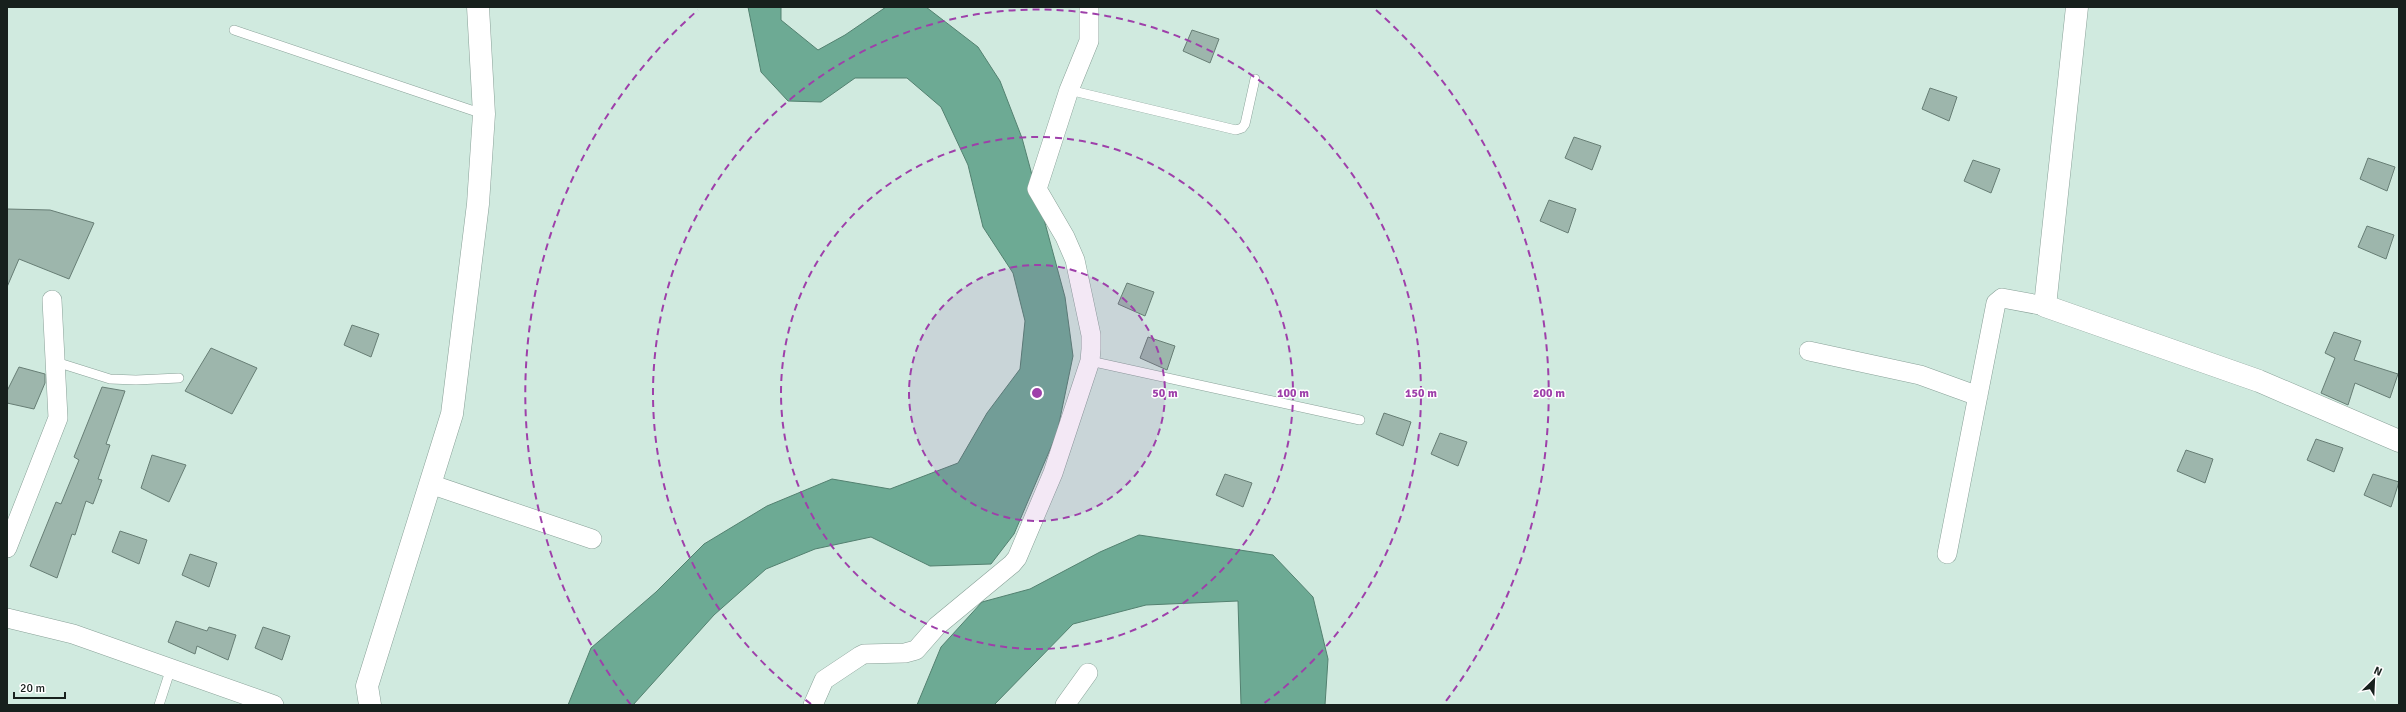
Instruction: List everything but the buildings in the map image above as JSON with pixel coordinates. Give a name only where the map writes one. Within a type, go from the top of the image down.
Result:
[{"type":"street","points":[[370,705],[367,686],[452,414],[478,204],[484,114],[478,7]]},
{"type":"street","points":[[813,705],[824,680],[860,656],[864,654],[905,653],[916,650],[937,626],[1014,562],[1053,473],[1090,361],[1091,335],[1075,260],[1065,237],[1037,190],[1069,90],[1089,42],[1090,7]]},
{"type":"street","points":[[2045,306],[2077,7]]},
{"type":"street","points":[[1947,554],[1998,300],[2002,298],[2045,306],[2259,381],[2399,441]]},
{"type":"street","points":[[7,548],[58,418],[52,300]]},
{"type":"street","points":[[1809,351],[1920,375],[1978,396]]},
{"type":"street","points":[[430,484],[592,539]]},
{"type":"street","points":[[7,618],[73,634],[274,705]]},
{"type":"street","points":[[1065,705],[1088,674]]},
{"type":"lane","points":[[234,30],[484,114]]},
{"type":"lane","points":[[1069,90],[1236,130],[1242,128],[1245,124],[1255,80]]},
{"type":"lane","points":[[1090,361],[1360,420]]},
{"type":"lane","points":[[56,362],[110,379],[136,380],[179,378]]},
{"type":"lane","points":[[159,705],[171,668]]},
{"type":"shaded area","points":[[748,7],[781,7],[781,20],[818,50],[845,35],[886,7],[926,7],[978,47],[1000,81],[1022,138],[1065,297],[1073,356],[1057,433],[1014,534],[991,564],[930,566],[871,537],[815,549],[766,569],[714,615],[633,705],[568,705],[591,648],[656,592],[704,544],[767,506],[832,479],[890,489],[958,463],[987,413],[1020,369],[1025,321],[1013,273],[983,227],[968,165],[941,107],[907,78],[855,78],[821,102],[788,101],[761,72]]},
{"type":"shaded area","points":[[1139,535],[1273,555],[1313,597],[1328,659],[1325,705],[1241,705],[1238,601],[1146,605],[1073,624],[994,705],[917,705],[941,647],[982,602],[1030,589],[1100,552]]}]
